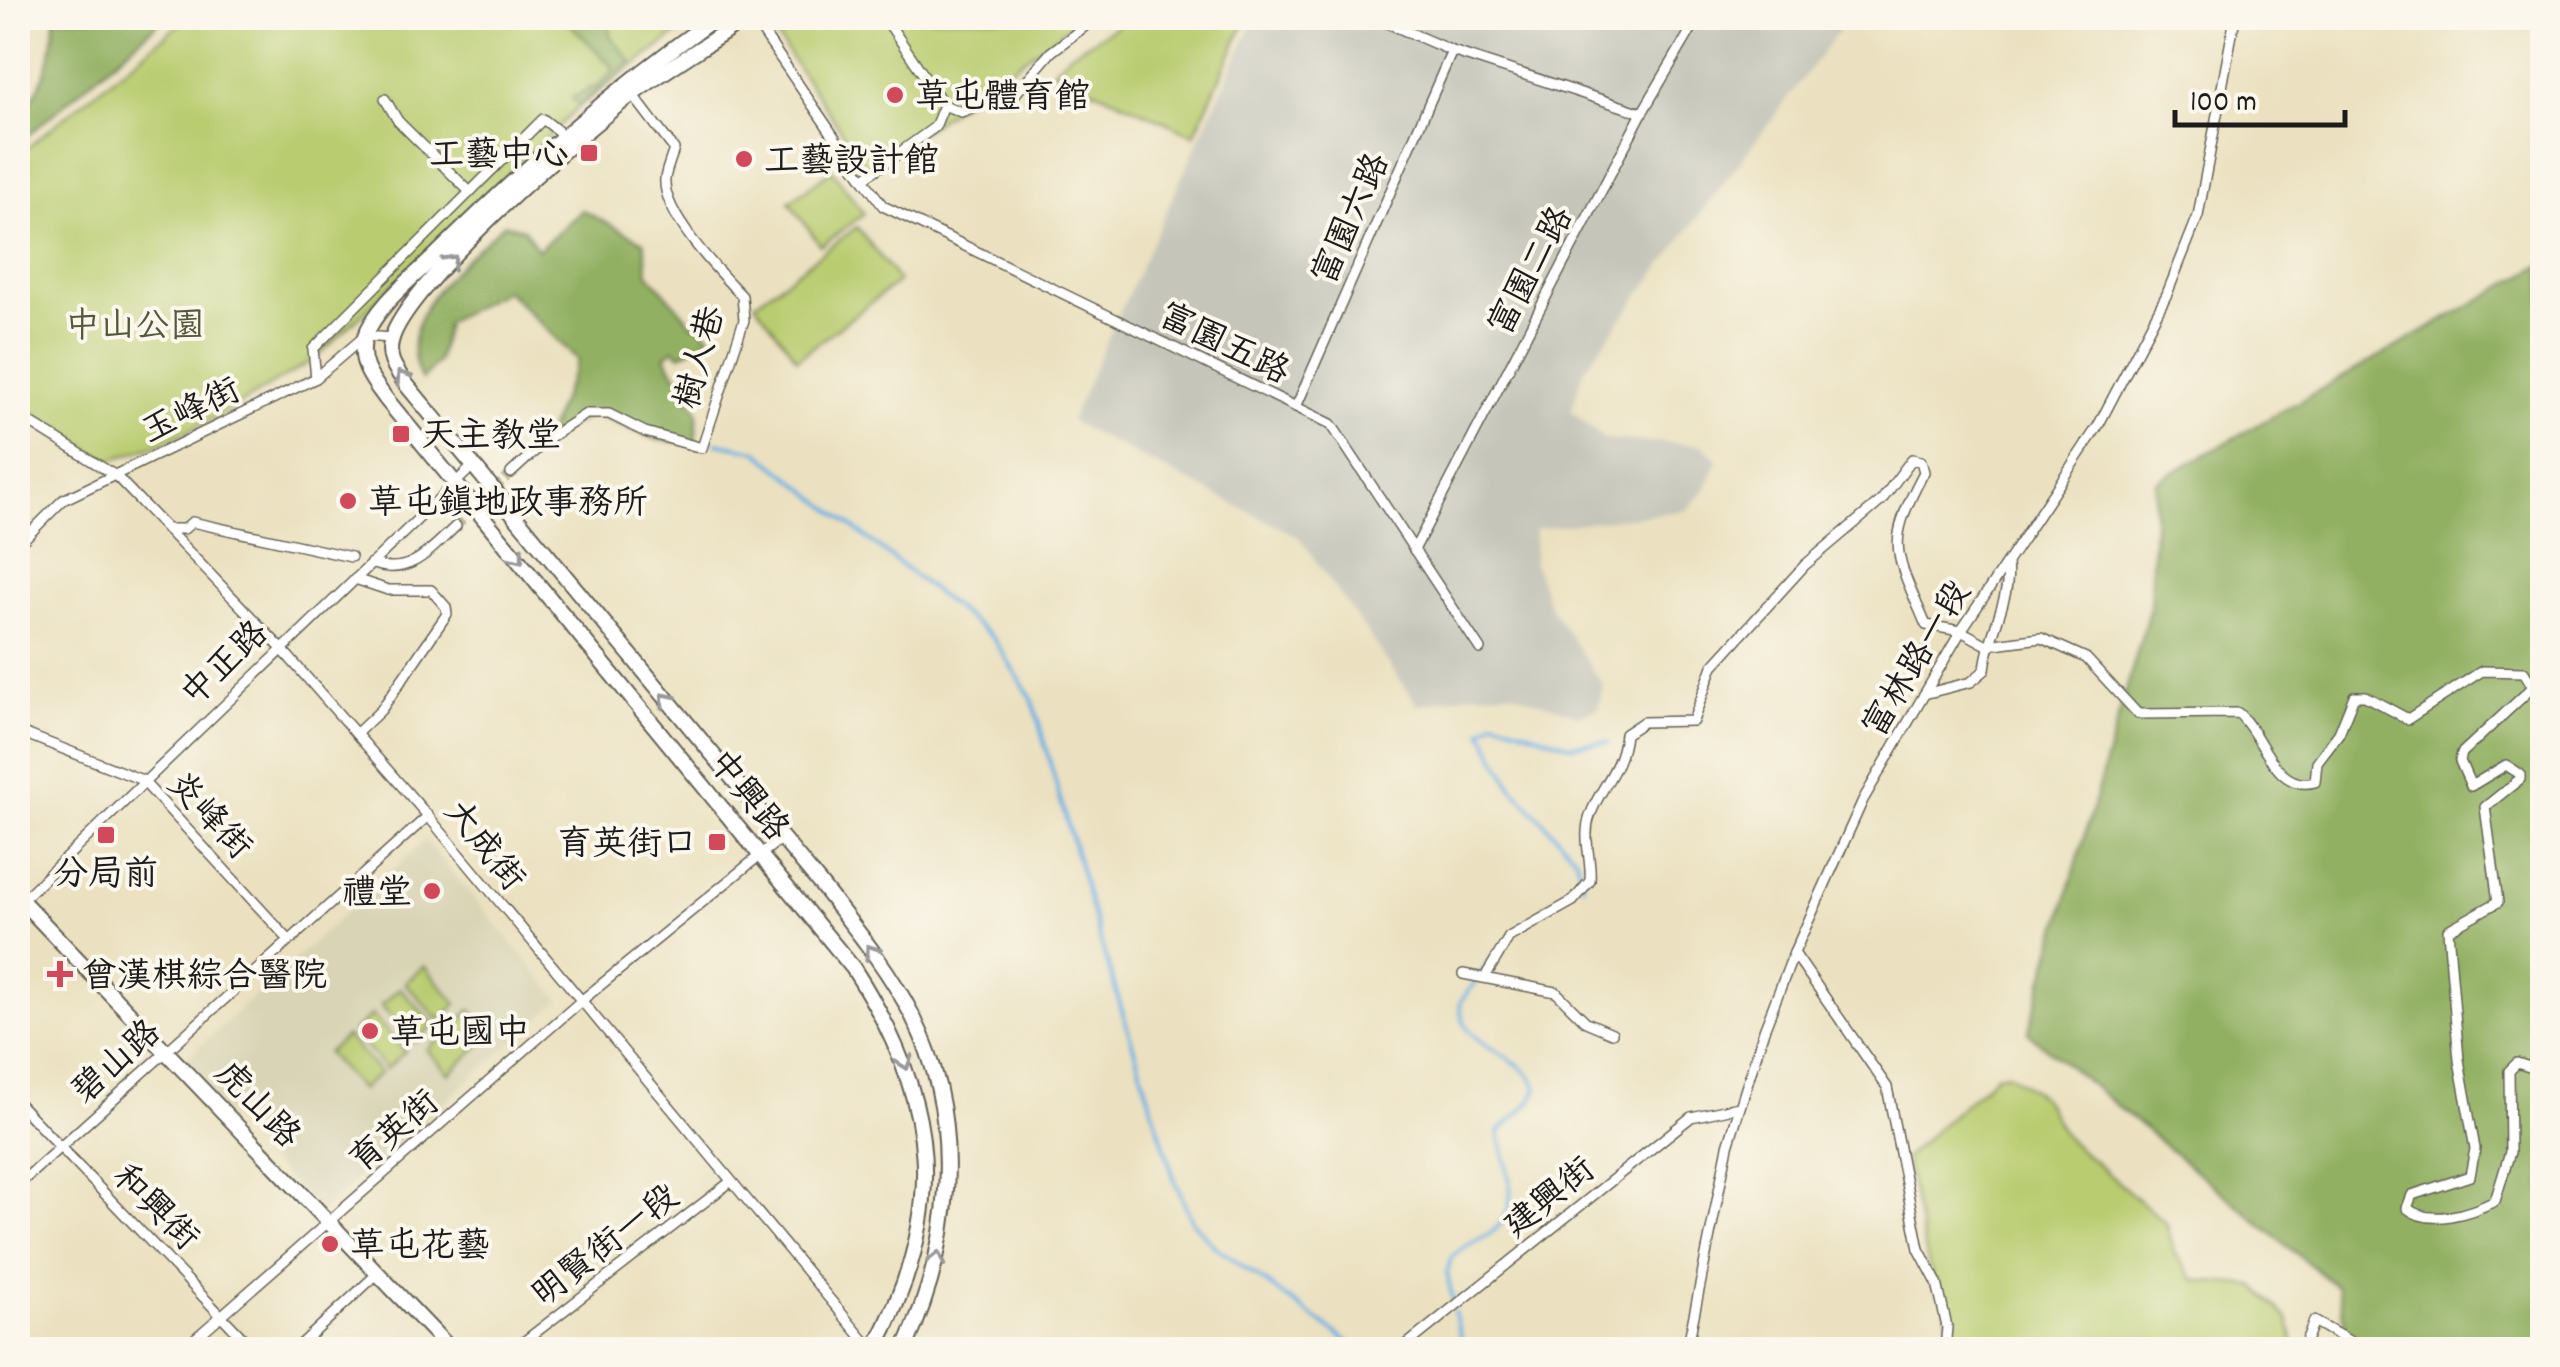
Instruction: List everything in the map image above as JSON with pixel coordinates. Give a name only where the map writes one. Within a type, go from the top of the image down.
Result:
[{"type":"street","points":[[365,336],[394,297],[568,139],[715,18]]},
{"type":"street","points":[[628,88],[746,18]]},
{"type":"street","name":"富園五路","points":[[754,18],[883,206],[1331,424],[1480,649]]},
{"type":"street","points":[[885,18],[944,105],[961,112],[1016,93],[1052,52],[1096,18]]},
{"type":"street","points":[[1376,18],[1452,51],[1642,113]]},
{"type":"street","name":"富園二路","points":[[1414,550],[1642,113],[1698,18]]},
{"type":"street","name":"富林路一段","points":[[1687,1350],[1739,1107],[1794,953],[1863,800],[1961,631],[2098,426],[2167,294],[2198,216],[2235,18]]},
{"type":"street","name":"富園六路","points":[[1296,407],[1452,51]]},
{"type":"street","name":"樹人巷","points":[[511,474],[549,438],[586,414],[609,414],[645,432],[702,448],[744,320],[742,296],[711,264],[671,203],[664,182],[674,149],[628,88]]},
{"type":"street","points":[[385,100],[398,121],[470,192]]},
{"type":"street","points":[[863,179],[936,126],[944,105]]},
{"type":"street","points":[[316,378],[313,349],[543,120],[568,139]]},
{"type":"street","points":[[365,336],[391,338],[412,304],[444,268],[568,139]]},
{"type":"street","name":"玉峰街","points":[[18,544],[63,500],[316,378],[365,336]]},
{"type":"street","name":"中興路","points":[[365,336],[363,364],[373,381],[854,968],[898,1043],[919,1112],[925,1174],[919,1233],[903,1287],[873,1350]]},
{"type":"street","name":"中興路","points":[[391,338],[389,357],[405,384],[821,885],[914,1019],[938,1090],[947,1210],[929,1287],[904,1350]]},
{"type":"street","name":"大成街","points":[[18,416],[116,476],[280,647],[428,816],[729,1182],[873,1350]]},
{"type":"street","points":[[1483,977],[1509,936],[1573,901],[1590,881],[1585,839],[1590,816],[1616,773],[1624,734],[1643,722],[1694,721],[1713,666],[1805,565],[1881,501],[1912,459],[1921,460],[1924,472],[1896,530],[1900,565],[1926,625],[1961,631],[1986,645],[2041,638],[2086,658],[2138,714],[2238,713],[2258,734],[2276,768],[2301,784],[2314,782],[2317,762],[2338,733],[2354,696],[2365,696],[2408,719],[2482,671],[2524,672],[2533,686],[2462,753],[2460,761],[2471,786],[2506,764],[2520,774],[2520,779],[2486,807],[2498,902],[2448,930],[2459,1060],[2475,1150],[2470,1176],[2412,1195],[2407,1208],[2416,1215],[2440,1218],[2495,1201],[2510,1152],[2509,1071],[2517,1063],[2542,1071]]},
{"type":"street","name":"中正路","points":[[19,900],[474,466]]},
{"type":"street","points":[[167,529],[184,529],[192,522],[351,557]]},
{"type":"street","points":[[371,564],[389,568],[415,564],[456,526]]},
{"type":"street","points":[[1924,694],[1971,682],[1984,670],[1986,645],[2010,583],[2006,562]]},
{"type":"street","points":[[355,579],[388,590],[431,590],[446,606],[447,614],[381,710],[356,734]]},
{"type":"street","name":"炎峰街","points":[[18,731],[142,780],[290,940]]},
{"type":"street","name":"碧山路","points":[[18,1185],[428,816]]},
{"type":"street","name":"育英街","points":[[182,1350],[581,1001],[780,839]]},
{"type":"street","name":"虎山路","points":[[19,900],[451,1350]]},
{"type":"street","points":[[1794,953],[1887,1087],[1918,1249],[1938,1283],[1947,1327],[1945,1350]]},
{"type":"street","points":[[1466,974],[1556,992],[1586,1022],[1612,1033]]},
{"type":"street","name":"和興街","points":[[18,1103],[224,1312],[254,1350]]},
{"type":"street","name":"建興街","points":[[1400,1350],[1691,1117],[1739,1107]]},
{"type":"street","name":"明賢街一段","points":[[513,1350],[729,1182]]},
{"type":"street","points":[[295,1350],[378,1273]]},
{"type":"street","points":[[2309,1350],[2305,1344],[2308,1328],[2314,1321],[2364,1350]]},
{"type":"shaded area","points":[[1255,18],[1848,18],[1584,369],[1571,411],[1604,439],[1703,445],[1718,460],[1706,488],[1687,510],[1535,529],[1534,563],[1549,605],[1603,685],[1598,709],[1578,715],[1511,692],[1474,693],[1418,705],[1299,537],[1070,421]]},
{"type":"shaded area","name":"草屯國中","points":[[425,840],[560,1000],[318,1213],[181,1063]]},
{"type":"green space","points":[[55,18],[164,18],[18,144],[18,117],[46,71]]},
{"type":"green space","name":"中山公園","points":[[187,18],[698,18],[580,106],[316,358],[223,414],[163,443],[108,461],[18,404],[18,155]]},
{"type":"green space","points":[[564,18],[609,18],[610,36],[632,62],[579,106],[572,98],[600,84],[614,68]]},
{"type":"green space","name":"草屯體育館","points":[[764,18],[1078,18],[1080,19],[868,170]]},
{"type":"green space","points":[[1130,18],[1247,18],[1194,135],[1053,71],[1068,55]]},
{"type":"green space","points":[[832,170],[864,214],[821,246],[789,202]]},
{"type":"green space","points":[[582,210],[644,242],[648,273],[693,325],[698,323],[711,338],[681,355],[674,349],[665,356],[698,412],[695,443],[657,440],[594,414],[546,437],[578,360],[506,290],[447,322],[438,361],[422,380],[414,357],[415,334],[423,313],[452,273],[504,224],[524,229],[538,250]]},
{"type":"green space","points":[[857,227],[899,281],[797,359],[755,303]]},
{"type":"green space","points":[[2542,265],[2542,1349],[2350,1349],[2337,1287],[2028,1033],[2150,607],[2156,482]]},
{"type":"green space","points":[[424,966],[457,1004],[439,1020],[405,983]]},
{"type":"green space","points":[[400,988],[434,1025],[415,1042],[381,1005]]},
{"type":"green space","points":[[471,1010],[493,1033],[449,1074],[427,1050]]},
{"type":"green space","points":[[372,1015],[405,1052],[386,1069],[353,1031]]},
{"type":"green space","points":[[346,1036],[380,1073],[361,1090],[327,1053]]},
{"type":"green space","points":[[2008,1073],[2042,1097],[2066,1138],[2166,1223],[2174,1251],[2194,1280],[2255,1286],[2289,1320],[2295,1349],[1951,1349],[1946,1306],[1929,1267],[1905,1158],[1996,1075]]},
{"type":"waterway","points":[[716,443],[757,451],[993,638],[1032,699],[1099,936],[1175,1181],[1192,1221],[1213,1245],[1359,1350]]},
{"type":"waterway","points":[[1583,885],[1576,858],[1512,787],[1482,731],[1495,720],[1569,745],[1609,742]]},
{"type":"waterway","points":[[1453,1302],[1447,1273],[1451,1258],[1492,1232],[1508,1210],[1510,1185],[1499,1132],[1532,1100],[1537,1088],[1529,1075],[1481,1041],[1463,1019],[1460,1003],[1490,961]]},
{"type":"waterway","points":[[1454,1312],[1464,1350]]},
{"type":"tunnel","points":[[456,526],[511,473]]},
{"type":"place","name":"草屯體育館","points":[[895,95]]},
{"type":"place","name":"工藝中心","points":[[589,153]]},
{"type":"place","name":"工藝設計館","points":[[744,159]]},
{"type":"place","name":"天主教堂","points":[[401,434]]},
{"type":"place","name":"草屯鎮地政事務所","points":[[348,501]]},
{"type":"place","name":"分局前","points":[[106,835]]},
{"type":"place","name":"育英街口","points":[[717,842]]},
{"type":"place","name":"禮堂","points":[[432,891]]},
{"type":"place","name":"曾漢棋綜合醫院","points":[[60,974]]},
{"type":"place","name":"草屯國中","points":[[370,1031]]},
{"type":"place","name":"草屯花藝","points":[[330,1244]]}]
